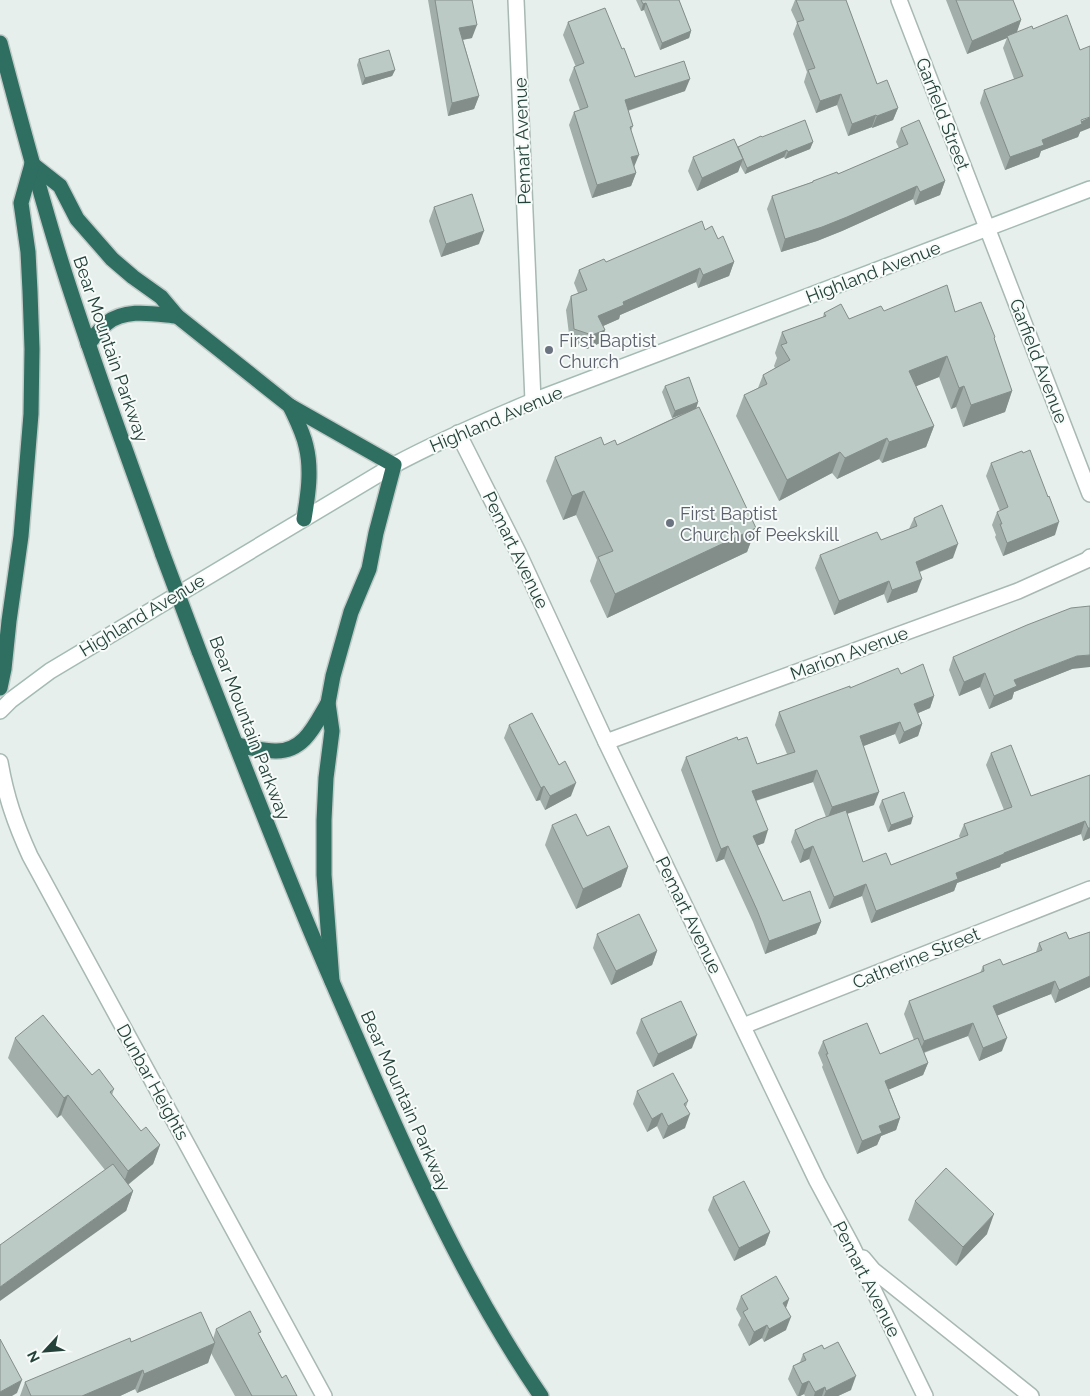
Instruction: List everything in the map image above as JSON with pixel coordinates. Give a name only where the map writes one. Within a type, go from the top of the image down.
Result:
[{"type":"highway","name":"Bear Mountain Parkway","points":[[0,43],[32,164],[88,344],[199,651],[301,909],[423,1188],[483,1303],[541,1396]]},
{"type":"highway","points":[[0,688],[21,536],[31,414],[32,349],[30,291],[28,252],[21,203],[32,164],[60,186],[77,219],[112,259],[161,297],[177,316],[290,406],[394,466],[376,533],[369,569],[351,612],[333,676],[328,703],[332,731],[326,787],[324,875],[332,981]]},
{"type":"highway","points":[[88,344],[108,323],[119,316],[140,313],[177,316]]},
{"type":"highway","points":[[290,406],[306,444],[309,459],[308,495],[304,519]]},
{"type":"highway","points":[[236,745],[273,752],[294,748],[302,743],[311,732],[328,703]]},
{"type":"street","name":"Pemart Avenue","points":[[516,0],[533,402]]},
{"type":"street","name":"Garfield Street","points":[[899,0],[987,228]]},
{"type":"street","name":"Highland Avenue","points":[[0,710],[50,671],[394,466],[458,432],[1090,189]]},
{"type":"street","name":"Garfield Avenue","points":[[987,228],[1090,494]]},
{"type":"street","name":"Pemart Avenue","points":[[458,432],[518,552],[606,742],[817,1181],[851,1244],[925,1396]]},
{"type":"street","name":"Marion Avenue","points":[[606,742],[1018,591],[1090,557]]},
{"type":"street","name":"Dunbar Heights","points":[[0,762],[3,782],[14,821],[30,856],[324,1396]]},
{"type":"street","name":"Catherine Street","points":[[743,1026],[1090,889]]},
{"type":"street","points":[[851,1244],[874,1270],[1031,1396]]},
{"type":"building","points":[[435,0],[472,0],[477,25],[459,28],[479,96],[452,103]]},
{"type":"building","points":[[641,0],[679,0],[691,31],[662,43],[646,3],[643,4]]},
{"type":"building","points":[[796,0],[846,0],[877,84],[887,80],[898,108],[852,124],[841,94],[820,101],[808,70],[815,68],[797,22],[804,20]]},
{"type":"building","points":[[956,0],[1013,0],[1021,20],[972,41]]},
{"type":"building","points":[[605,8],[635,77],[684,61],[690,79],[625,100],[633,126],[630,127],[639,155],[631,157],[636,173],[597,185],[574,112],[588,107],[574,67],[584,63],[568,22]]},
{"type":"building","points":[[1067,15],[1080,50],[1090,46],[1090,117],[1081,120],[1082,124],[1042,140],[1044,145],[1010,157],[984,90],[1023,76],[1007,36],[1032,26],[1033,29]]},
{"type":"building","points":[[389,50],[395,70],[365,78],[359,59]]},
{"type":"building","points":[[805,120],[813,142],[788,152],[787,150],[747,168],[738,147],[761,136]]},
{"type":"building","points":[[919,120],[945,181],[920,192],[917,186],[847,217],[785,239],[772,196],[837,172],[838,174],[908,144],[901,128]]},
{"type":"building","points":[[734,139],[743,159],[702,178],[693,157]]},
{"type":"building","points":[[472,194],[484,231],[446,244],[434,207]]},
{"type":"building","points":[[702,221],[705,230],[712,226],[718,239],[723,236],[734,262],[703,275],[700,268],[623,302],[624,305],[598,316],[605,330],[592,335],[574,329],[571,296],[587,290],[579,270],[604,259],[606,262]]},
{"type":"building","points":[[947,285],[955,312],[981,302],[995,337],[1012,391],[971,405],[964,386],[959,388],[947,356],[909,371],[934,426],[889,442],[887,438],[845,458],[840,452],[787,480],[744,395],[767,384],[763,375],[790,360],[781,345],[787,343],[782,332],[826,316],[824,313],[841,304],[849,319],[881,306],[884,311]]},
{"type":"building","points":[[689,377],[698,402],[675,411],[665,386]]},
{"type":"building","points":[[699,407],[756,528],[615,594],[598,557],[613,551],[584,491],[572,496],[555,457],[601,437],[604,445],[615,440],[617,445]]},
{"type":"building","points":[[1030,450],[1059,522],[1007,543],[997,512],[1008,507],[991,463],[1022,451],[1023,453]]},
{"type":"building","points":[[942,505],[958,544],[916,562],[922,579],[892,590],[889,581],[839,601],[820,555],[877,532],[881,540],[917,526],[914,518]]},
{"type":"building","points":[[1090,606],[1090,655],[1077,656],[1014,680],[1017,686],[994,696],[985,673],[964,682],[953,657],[1071,608]]},
{"type":"building","points":[[923,664],[934,696],[914,704],[922,724],[904,732],[900,722],[860,736],[879,792],[832,807],[817,770],[752,791],[768,830],[753,836],[783,901],[810,891],[821,922],[769,941],[728,846],[721,849],[686,757],[737,737],[738,740],[747,737],[757,764],[795,752],[779,712],[850,686],[850,688],[898,668],[901,674]]},
{"type":"building","points":[[532,713],[559,765],[565,761],[576,783],[550,796],[544,786],[541,788],[509,725]]},
{"type":"building","points":[[1011,745],[1031,796],[1090,775],[1090,828],[1088,828],[1085,821],[956,873],[958,879],[876,911],[866,884],[834,897],[813,846],[804,850],[795,830],[846,810],[863,862],[886,853],[891,865],[968,835],[964,824],[1012,807],[991,753]]},
{"type":"building","points":[[904,792],[913,817],[891,825],[882,800]]},
{"type":"building","points":[[576,814],[587,836],[609,826],[628,867],[583,889],[552,825]]},
{"type":"building","points":[[639,914],[657,951],[616,971],[597,934]]},
{"type":"building","points":[[1066,932],[1069,939],[1090,932],[1090,976],[1059,990],[1055,981],[993,1006],[1007,1038],[983,1048],[973,1023],[924,1041],[909,1001],[984,971],[983,966],[1000,959],[1003,965],[1042,950],[1039,943]]},
{"type":"building","points":[[681,1001],[697,1035],[658,1054],[641,1019]]},
{"type":"building","points":[[43,1015],[92,1075],[99,1069],[114,1089],[110,1092],[141,1131],[146,1127],[160,1145],[128,1171],[68,1095],[64,1098],[15,1038]]},
{"type":"building","points":[[867,1023],[880,1054],[918,1038],[928,1063],[885,1081],[900,1118],[879,1126],[882,1133],[862,1141],[826,1054],[828,1054],[823,1041]]},
{"type":"building","points":[[673,1073],[688,1101],[684,1104],[690,1114],[668,1126],[662,1113],[652,1119],[637,1091]]},
{"type":"building","points":[[113,1164],[133,1191],[0,1287],[0,1245]]},
{"type":"building","points":[[946,1168],[994,1214],[963,1247],[915,1201]]},
{"type":"building","points":[[744,1181],[770,1232],[739,1248],[713,1197]]},
{"type":"building","points":[[776,1276],[789,1299],[783,1303],[791,1317],[769,1329],[767,1325],[754,1332],[743,1312],[748,1309],[741,1296]]},
{"type":"building","points":[[250,1311],[261,1332],[258,1333],[282,1378],[286,1375],[297,1396],[252,1396],[216,1329]]},
{"type":"building","points":[[201,1312],[215,1343],[144,1374],[143,1370],[82,1396],[31,1396],[25,1382],[130,1338],[131,1342]]},
{"type":"building","points":[[0,1339],[22,1380],[0,1392]]},
{"type":"building","points":[[838,1342],[856,1376],[826,1391],[825,1387],[815,1392],[809,1381],[802,1384],[793,1366],[806,1360],[803,1354],[822,1345],[824,1349]]},
{"type":"place","name":"First Baptist Church","points":[[549,350]]},
{"type":"place","name":"First Baptist Church of Peekskill","points":[[670,523]]}]
